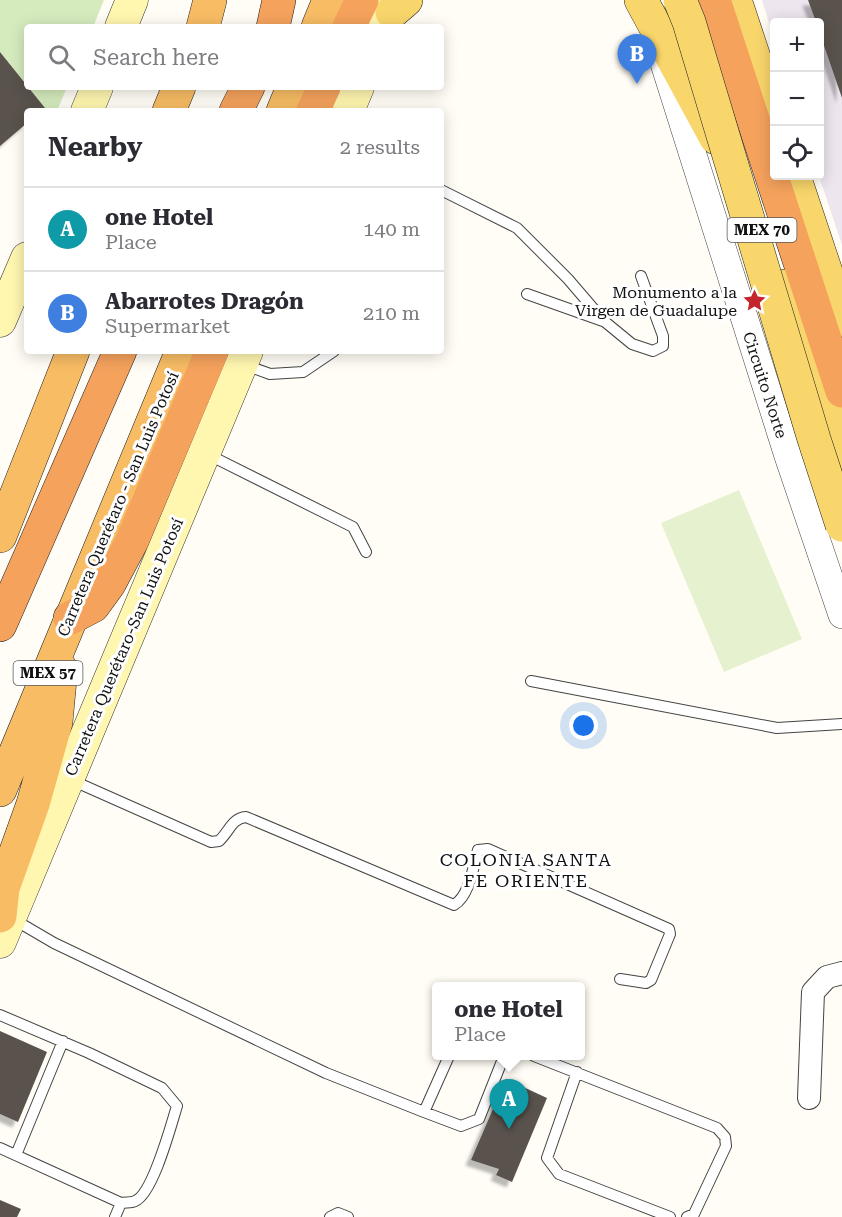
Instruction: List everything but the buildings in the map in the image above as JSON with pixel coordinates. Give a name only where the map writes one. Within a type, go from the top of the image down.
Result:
[{"type":"highway","points":[[203,24],[210,0]]},
{"type":"highway","points":[[274,24],[279,0]]},
{"type":"highway","points":[[319,24],[329,0]]},
{"type":"highway","points":[[350,24],[362,0]]},
{"type":"highway","points":[[714,0],[842,391]]},
{"type":"highway","points":[[170,108],[178,90]]},
{"type":"highway","points":[[238,108],[246,90]]},
{"type":"highway","points":[[284,108],[292,90]]},
{"type":"highway","points":[[315,108],[323,90]]},
{"type":"highway","points":[[0,536],[72,354]]},
{"type":"highway","points":[[0,626],[119,354]]},
{"type":"highway","name":"Carretera Querétaro - San Luis Potosí","points":[[0,790],[181,354]]},
{"type":"highway","points":[[4,925],[3,888],[33,804],[56,722],[68,623],[93,606],[109,584],[132,541],[211,354]]},
{"type":"highway","points":[[0,482],[51,411]]},
{"type":"main road","points":[[122,24],[132,0]]},
{"type":"main road","points":[[680,0],[689,22],[842,525]]},
{"type":"main road","points":[[735,0],[770,106]]},
{"type":"main road","name":"MEX 70","points":[[646,8],[745,193],[772,252],[842,458]]},
{"type":"main road","points":[[88,108],[96,90]]},
{"type":"main road","points":[[349,108],[357,90]]},
{"type":"main road","name":"MEX 70","points":[[795,180],[842,320]]},
{"type":"main road","points":[[0,321],[24,265]]},
{"type":"main road","name":"Carretera Querétaro-San Luis Potosí","points":[[4,925],[68,779],[244,358]]},
{"type":"street","name":"Circuito Norte","points":[[646,8],[774,411],[842,615]]},
{"type":"street","points":[[809,1098],[813,992],[827,977],[842,973]]},
{"type":"lane","points":[[444,192],[517,228],[568,279],[604,321],[632,344],[653,351],[663,346],[663,336],[641,276]]},
{"type":"lane","points":[[527,294],[604,321]]},
{"type":"lane","points":[[244,358],[270,374],[303,372],[330,354]]},
{"type":"lane","points":[[204,453],[353,527],[366,552]]},
{"type":"lane","points":[[531,681],[777,728],[842,724]]},
{"type":"lane","points":[[68,779],[211,842],[219,841],[232,823],[239,818],[246,817],[453,905],[461,901],[478,850],[488,849],[669,929],[670,933],[651,980],[646,983],[620,980]]},
{"type":"lane","points":[[4,925],[54,943],[326,1073],[461,1126],[479,1119],[502,1060]]},
{"type":"lane","points":[[0,1015],[63,1041],[162,1088],[177,1106],[154,1174],[145,1192],[135,1202],[121,1203],[0,1148]]},
{"type":"lane","points":[[16,1155],[63,1041]]},
{"type":"lane","points":[[424,1112],[447,1060]]},
{"type":"lane","points":[[545,1060],[717,1128],[725,1137],[726,1146],[694,1214],[687,1217]]},
{"type":"lane","points":[[577,1072],[547,1158],[559,1174],[670,1217]]},
{"type":"lane","points":[[116,1217],[121,1203]]},
{"type":"lane","points":[[330,1217],[338,1213],[348,1217]]},
{"type":"shaded area","points":[[762,0],[842,0],[842,245],[820,180],[824,180],[824,18],[770,18],[770,26]]},
{"type":"green space","points":[[0,0],[104,0],[94,24],[24,24],[24,82],[0,52]]},
{"type":"green space","points":[[30,90],[66,90],[58,108],[45,108]]},
{"type":"green space","points":[[739,490],[802,639],[724,672],[661,523]]},
{"type":"place","name":"Abarrotes Dragón","points":[[637,84]]},
{"type":"place","name":"Monumento a la Virgen de Guadalupe","points":[[755,301]]},
{"type":"place","name":"one Hotel","points":[[509,1129]]},
{"type":"district","name":"COLONIA SANTA FE ORIENTE","points":[[526,869]]}]
